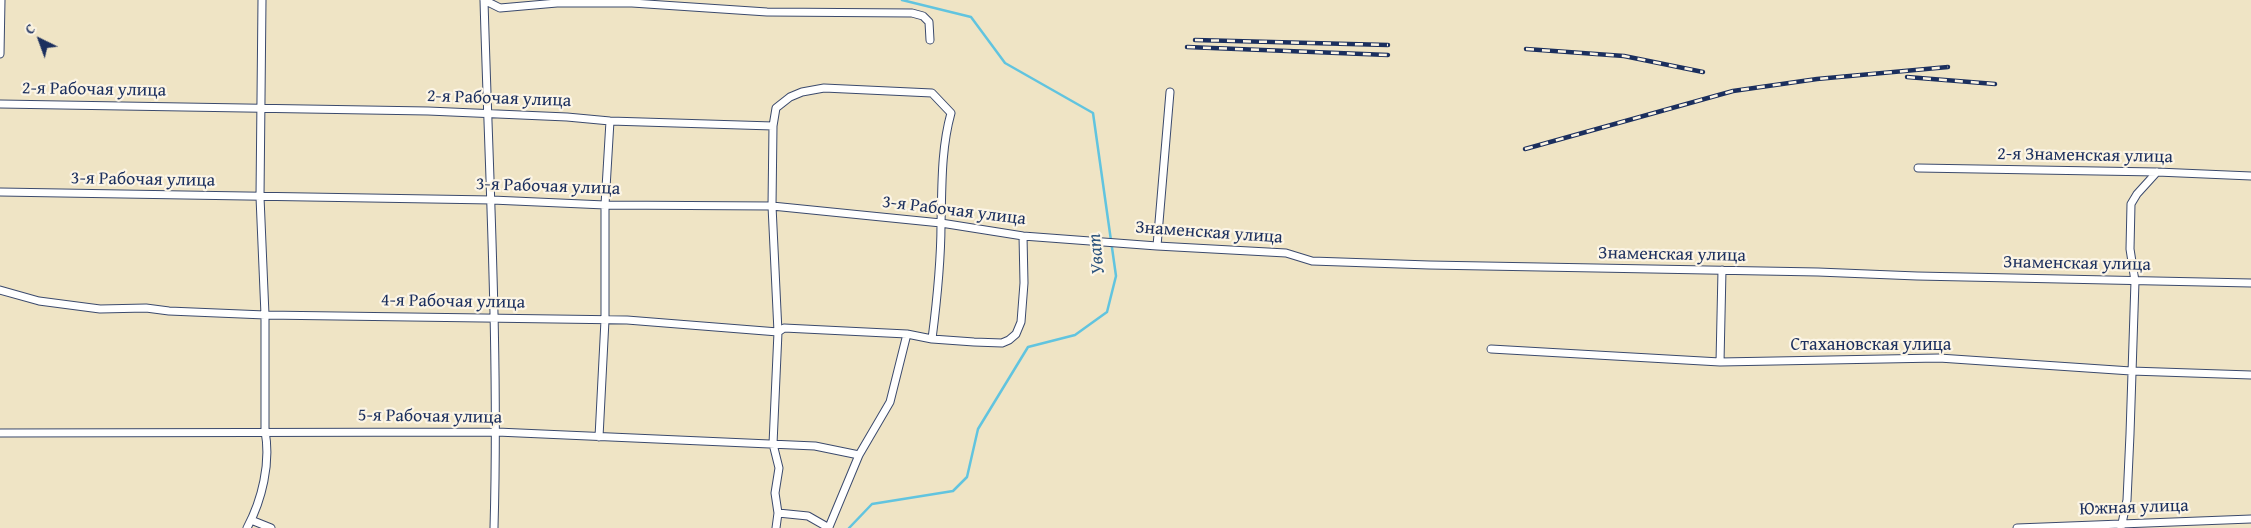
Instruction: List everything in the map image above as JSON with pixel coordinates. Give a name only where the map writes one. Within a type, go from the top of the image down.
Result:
[{"type":"street","points":[[0,54],[1,0]]},
{"type":"street","points":[[247,528],[256,512],[264,481],[268,444],[265,431],[265,315],[260,197],[262,0]]},
{"type":"street","points":[[494,528],[496,432],[492,200],[487,114],[484,0],[500,8],[557,3],[632,3],[767,12],[912,13],[923,16],[929,22],[930,40]]},
{"type":"street","points":[[776,528],[778,513],[775,493],[778,468],[773,444],[778,332],[772,206],[773,126],[776,108],[790,97],[802,92],[824,88],[932,93],[951,112],[946,130],[940,189],[939,287],[932,339]]},
{"type":"street","points":[[1157,246],[1170,92]]},
{"type":"street","name":"2-я Рабочая улица","points":[[0,104],[261,107],[773,126]]},
{"type":"street","points":[[599,437],[605,320],[605,205],[610,121]]},
{"type":"street","name":"2-я Знаменская улица","points":[[1918,168],[2157,172],[2251,176]]},
{"type":"street","points":[[2121,526],[2127,500],[2135,280],[2130,248],[2131,204],[2137,194],[2157,172]]},
{"type":"street","name":"3-я Рабочая улица","points":[[0,192],[492,200],[605,205],[772,206],[941,222],[1024,236],[1094,240]]},
{"type":"street","name":"4-я Рабочая улица","points":[[0,290],[39,301],[100,309],[146,308],[169,312],[265,315],[605,320],[778,332],[784,328],[907,334],[932,339],[1002,343],[1016,334],[1021,322],[1024,236]]},
{"type":"street","name":"Знаменская улица","points":[[1094,240],[1157,246],[1286,252],[1312,261],[2251,283]]},
{"type":"street","points":[[1720,362],[1722,270]]},
{"type":"street","points":[[778,513],[808,516],[829,527],[859,455],[890,402],[907,334]]},
{"type":"street","name":"Стахановская улица","points":[[1491,349],[1720,362],[1939,358],[2131,371],[2251,375]]},
{"type":"street","name":"5-я Рабочая улица","points":[[0,433],[496,432],[815,446],[859,455]]},
{"type":"street","name":"Южная улица","points":[[2017,528],[2121,526],[2251,519]]},
{"type":"street","points":[[251,520],[271,528]]},
{"type":"waterway","name":"Уват","points":[[849,528],[872,504],[953,491],[967,477],[978,429],[1028,347],[1075,335],[1107,312],[1116,276],[1093,113],[1005,63],[971,17],[902,0]]},
{"type":"railway","points":[[1195,40],[1388,45]]},
{"type":"railway","points":[[1187,47],[1388,55]]},
{"type":"railway","points":[[1526,49],[1624,56],[1703,72]]},
{"type":"railway","points":[[1525,149],[1733,91],[1817,79],[1948,67]]},
{"type":"railway","points":[[1907,77],[1995,84]]}]
